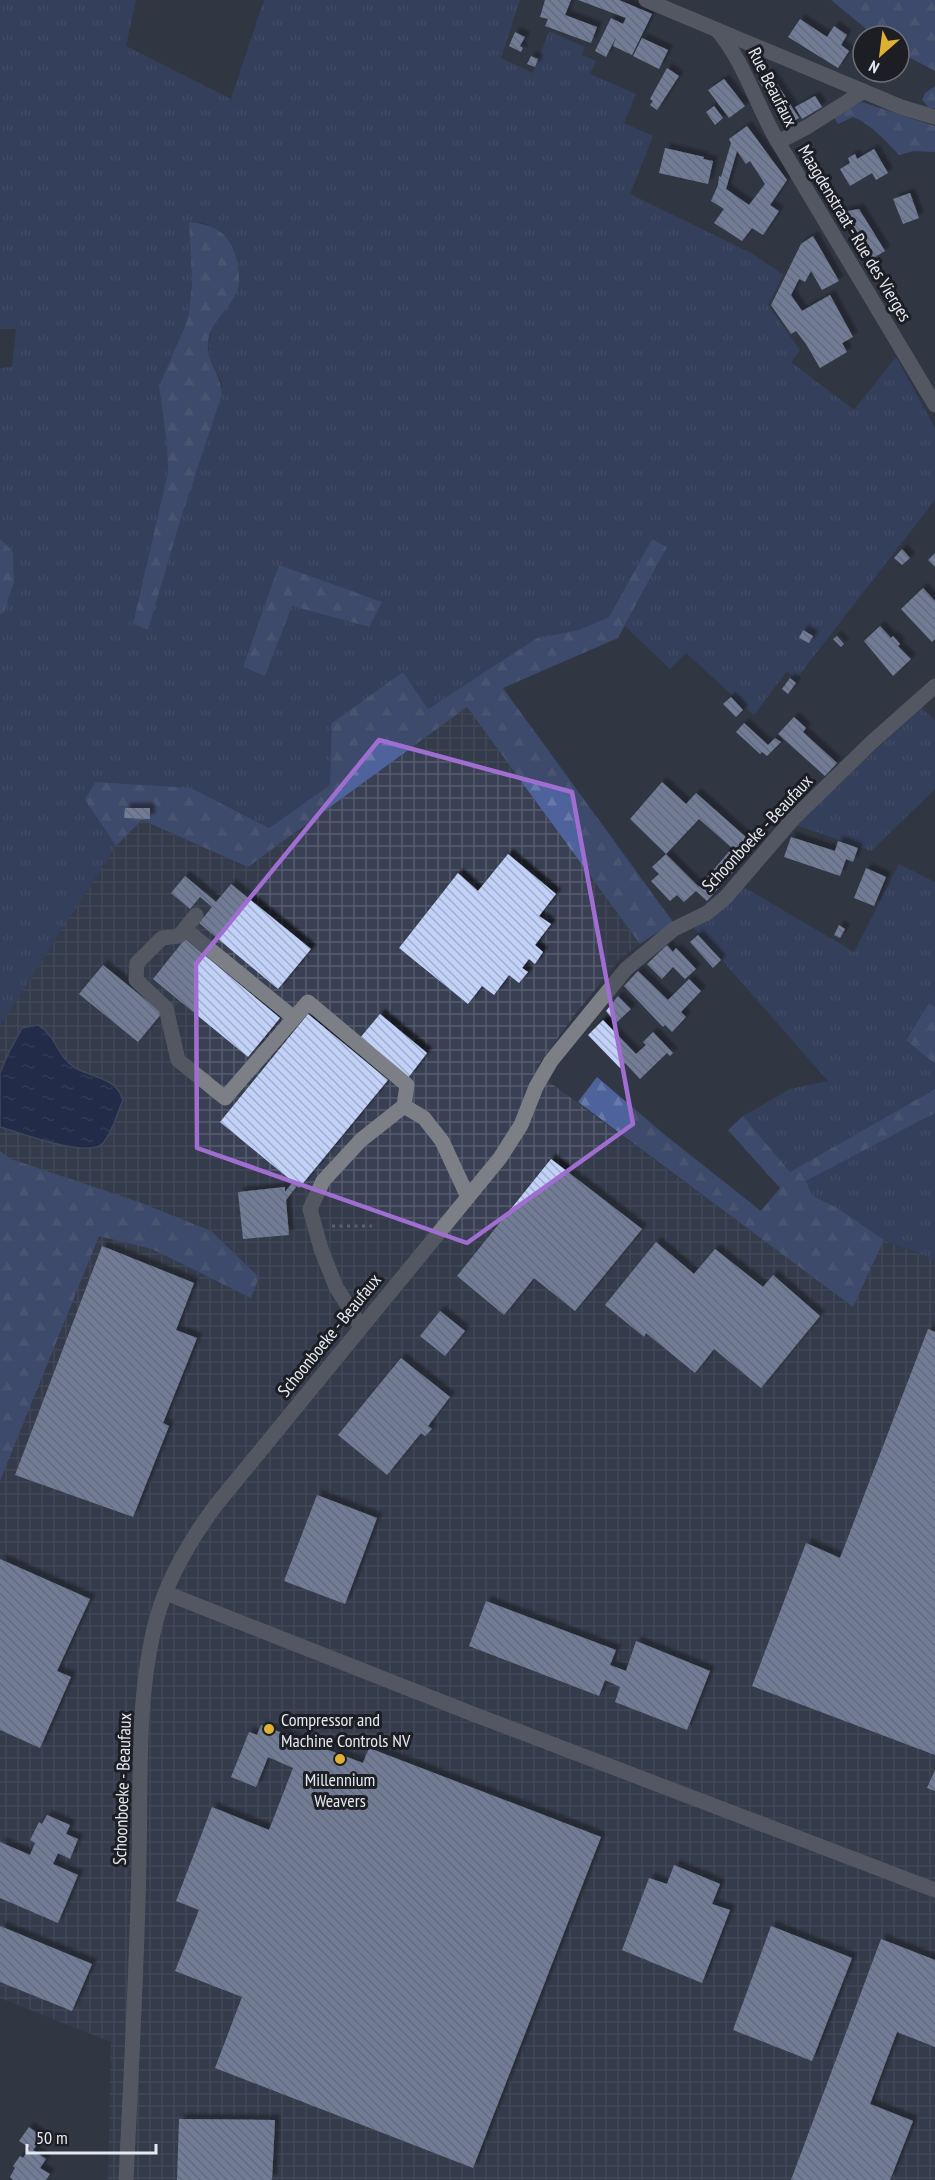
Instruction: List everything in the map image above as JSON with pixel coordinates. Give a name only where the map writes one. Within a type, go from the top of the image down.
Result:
[{"type":"street","name":"Rue Beaufaux","points":[[646,0],[901,107],[935,117]]},
{"type":"street","name":"Rue Beaufaux","points":[[717,30],[741,64],[778,142],[807,127],[864,91]]},
{"type":"street","name":"Maagdenstraat - Rue des Vierges","points":[[778,142],[935,405]]},
{"type":"street","name":"Schoonboeke - Beaufaux","points":[[126,2180],[137,1941],[143,1717],[149,1656],[156,1620],[185,1551],[216,1504],[500,1158],[521,1125],[536,1087],[550,1061],[626,969],[674,929],[707,913],[726,897],[793,819],[872,742],[935,686]]},
{"type":"street","points":[[196,915],[179,936],[162,938],[137,963],[136,980],[166,1008],[178,1060],[225,1098],[308,1002],[407,1085],[404,1106],[361,1140],[322,1181],[310,1209],[321,1249],[336,1287],[361,1327]]},
{"type":"street","points":[[185,928],[294,1018]]},
{"type":"street","points":[[404,1106],[424,1118],[442,1141],[468,1197]]},
{"type":"street","points":[[166,1593],[473,1714],[935,1890]]},
{"type":"path","points":[[315,1225],[372,1226]]},
{"type":"highlighted area","points":[[379,740],[572,792],[633,1124],[467,1243],[197,1148],[196,964]]},
{"type":"shaded area","points":[[467,707],[640,944],[620,959],[576,1013],[537,1067],[548,1081],[853,1307],[884,1240],[935,1260],[935,2180],[108,2180],[111,2042],[0,1998],[0,1026],[116,846],[142,820],[248,867]]},
{"type":"green space","points":[[0,0],[136,0],[126,46],[231,99],[264,0],[520,0],[501,58],[533,73],[549,31],[585,47],[582,55],[596,61],[590,74],[636,94],[624,123],[653,136],[630,194],[753,254],[783,275],[768,305],[800,350],[791,362],[854,410],[896,357],[935,428],[935,500],[796,679],[787,671],[754,715],[686,653],[670,669],[625,626],[667,547],[652,539],[609,617],[579,630],[537,638],[428,709],[403,672],[330,785],[269,828],[191,788],[85,800],[116,846],[0,1026],[0,615],[4,612],[13,552],[0,539],[0,368],[12,367],[16,329],[0,329]],"holes":[[[189,222],[204,223],[217,230],[222,312],[213,326],[208,344],[210,359],[222,383],[222,395],[147,630],[133,624],[168,472],[159,386],[188,319],[192,283]],[[279,566],[368,627],[292,606],[265,676],[243,667]]]},
{"type":"green space","points":[[831,0],[935,0],[935,71],[911,58],[911,24],[860,24]]},
{"type":"green space","points":[[935,86],[935,108],[929,108],[922,100],[925,93]]},
{"type":"green space","points":[[862,102],[935,126],[935,152],[914,151],[899,155],[878,133],[860,120],[853,117],[838,124],[833,116]]},
{"type":"green space","points":[[189,222],[209,226],[223,234],[228,240],[236,257],[239,283],[235,295],[215,324],[208,342],[209,356],[220,381],[222,395],[181,518],[148,630],[133,624],[168,472],[159,386],[188,319],[192,283]]},
{"type":"green space","points":[[0,539],[13,552],[14,582],[4,612],[0,615]]},
{"type":"green space","points":[[652,539],[667,547],[618,638],[503,688],[673,922],[640,944],[467,707],[248,867],[142,820],[116,846],[85,800],[95,782],[191,788],[269,828],[330,785],[332,723],[403,672],[428,709],[537,638],[579,630],[609,617]]},
{"type":"green space","points":[[279,565],[382,602],[369,627],[292,606],[265,676],[243,667]]},
{"type":"green space","points":[[921,707],[935,721],[935,789],[871,851],[796,825]]},
{"type":"green space","points":[[899,864],[935,882],[935,1007],[929,1003],[906,1039],[935,1064],[935,1089],[790,1172],[743,1116],[790,1089],[828,1081],[692,926],[742,886],[854,952]]},
{"type":"green space","points":[[929,1003],[935,1007],[935,1064],[906,1040]]},
{"type":"green space","points":[[597,1077],[665,1135],[761,1211],[780,1188],[728,1130],[743,1116],[790,1172],[935,1089],[935,1113],[806,1181],[812,1195],[839,1209],[884,1240],[853,1307],[578,1102]]},
{"type":"green space","points":[[935,1113],[935,1260],[884,1240],[839,1209],[812,1195],[806,1181]]},
{"type":"green space","points":[[0,1151],[11,1159],[139,1202],[211,1231],[259,1277],[251,1298],[152,1249],[99,1236],[0,1481]]},
{"type":"water","points":[[38,1025],[49,1034],[69,1063],[81,1071],[109,1082],[120,1092],[123,1100],[112,1128],[103,1143],[95,1147],[70,1147],[0,1127],[0,1073],[22,1028]]},
{"type":"building","points":[[545,0],[571,0],[565,15],[597,27],[591,43],[545,26],[548,19],[540,17]]},
{"type":"building","points":[[578,0],[619,0],[652,14],[632,55],[613,46],[616,37],[606,57],[595,51],[611,18],[623,24],[626,18]]},
{"type":"building","points":[[800,19],[827,37],[834,26],[847,35],[841,45],[849,51],[838,68],[788,37]]},
{"type":"building","points":[[515,32],[525,37],[520,46],[523,48],[521,52],[509,46]]},
{"type":"building","points":[[642,38],[668,50],[659,69],[633,56]]},
{"type":"building","points":[[531,56],[538,59],[535,67],[527,64]]},
{"type":"building","points":[[667,68],[679,76],[657,110],[650,105],[653,101],[650,99]]},
{"type":"building","points":[[770,73],[799,118],[787,125],[758,80]]},
{"type":"building","points":[[724,79],[745,106],[729,118],[708,90]]},
{"type":"building","points":[[815,96],[822,107],[802,119],[795,107]]},
{"type":"building","points":[[714,106],[723,118],[715,125],[706,112]]},
{"type":"building","points":[[747,126],[787,180],[770,205],[779,211],[763,235],[752,228],[742,241],[714,223],[724,209],[711,201],[731,143],[729,139]],"holes":[[[737,151],[746,164],[750,161],[765,184],[749,205],[726,189]]]},
{"type":"building","points":[[665,148],[713,161],[708,184],[659,173]]},
{"type":"building","points":[[874,149],[888,173],[876,180],[872,173],[850,186],[840,169],[850,163],[848,158],[855,154],[857,159]]},
{"type":"building","points":[[910,193],[919,218],[903,224],[893,199]]},
{"type":"building","points":[[859,209],[885,251],[870,260],[842,212]]},
{"type":"building","points":[[813,236],[839,281],[822,290],[811,271],[805,282],[799,279],[791,295],[802,311],[830,295],[853,337],[842,343],[847,352],[820,368],[796,331],[791,334],[771,305],[801,244]]},
{"type":"building","points":[[902,549],[910,558],[902,565],[894,558]]},
{"type":"building","points":[[935,553],[935,567],[928,560]]},
{"type":"building","points":[[923,588],[935,601],[935,639],[932,642],[901,609]]},
{"type":"building","points":[[880,626],[891,638],[893,636],[900,644],[898,646],[911,659],[893,676],[864,641]]},
{"type":"building","points":[[803,630],[813,636],[809,643],[799,638]]},
{"type":"building","points":[[837,636],[844,644],[841,647],[833,639]]},
{"type":"building","points":[[790,678],[796,683],[788,694],[782,689]]},
{"type":"building","points":[[731,697],[743,710],[736,717],[723,704]]},
{"type":"building","points":[[794,717],[806,728],[803,732],[837,763],[825,776],[778,734]]},
{"type":"building","points":[[744,723],[768,745],[775,738],[781,742],[767,756],[762,752],[760,754],[736,732]]},
{"type":"building","points":[[662,782],[686,804],[696,793],[756,846],[707,901],[696,891],[684,902],[677,895],[670,901],[651,881],[659,874],[652,867],[666,854],[630,819]],"holes":[[[699,819],[732,848],[699,887],[666,854]]]},
{"type":"building","points":[[125,808],[150,808],[150,819],[124,818]]},
{"type":"building","points":[[791,837],[835,851],[838,841],[858,848],[853,862],[846,859],[840,876],[784,857]]},
{"type":"building","points":[[508,854],[556,894],[539,916],[551,924],[535,945],[543,952],[535,964],[529,959],[522,968],[528,972],[519,983],[509,975],[494,995],[482,986],[468,1004],[399,948],[458,873],[478,891]]},
{"type":"building","points":[[866,868],[886,877],[874,906],[854,898]]},
{"type":"building","points":[[185,876],[216,902],[231,884],[311,949],[278,989],[199,923],[212,907],[200,897],[190,909],[171,893]]},
{"type":"building","points":[[839,925],[845,929],[840,938],[834,935]]},
{"type":"building","points":[[698,935],[721,960],[713,968],[690,942]]},
{"type":"building","points":[[185,939],[280,1018],[248,1057],[153,979]]},
{"type":"building","points":[[667,945],[673,952],[676,948],[696,969],[685,979],[673,967],[662,979],[647,964]]},
{"type":"building","points":[[103,965],[162,1013],[138,1042],[79,994]]},
{"type":"building","points":[[638,971],[668,1000],[689,979],[701,991],[681,1012],[686,1017],[672,1032],[665,1025],[663,1027],[624,986]]},
{"type":"building","points":[[618,996],[631,1009],[616,1023],[606,1011]]},
{"type":"building","points":[[308,1014],[388,1080],[299,1188],[297,1186],[286,1200],[289,1235],[243,1239],[238,1192],[285,1187],[285,1192],[293,1182],[220,1122]]},
{"type":"building","points":[[380,1014],[427,1053],[408,1078],[360,1038]]},
{"type":"building","points":[[603,1020],[636,1054],[646,1045],[643,1042],[653,1032],[673,1053],[670,1056],[667,1053],[640,1079],[625,1063],[620,1068],[588,1035]]},
{"type":"building","points":[[551,1159],[642,1229],[575,1311],[534,1278],[504,1315],[457,1276]]},
{"type":"building","points":[[656,1242],[694,1274],[715,1249],[763,1287],[773,1275],[820,1316],[761,1388],[714,1349],[695,1373],[646,1333],[644,1337],[605,1305]]},
{"type":"building","points":[[102,1246],[194,1283],[176,1330],[197,1338],[163,1423],[169,1426],[133,1517],[15,1475]]},
{"type":"building","points":[[440,1311],[465,1331],[445,1356],[420,1336]]},
{"type":"building","points":[[928,1329],[935,1332],[935,1755],[752,1686],[806,1543],[840,1558]]},
{"type":"building","points":[[401,1358],[450,1397],[428,1426],[432,1429],[425,1436],[421,1433],[387,1475],[338,1435]]},
{"type":"building","points":[[317,1495],[377,1518],[345,1604],[284,1581]]},
{"type":"building","points":[[0,1559],[90,1599],[57,1671],[71,1677],[40,1748],[0,1730]]},
{"type":"building","points":[[486,1601],[616,1650],[610,1665],[626,1671],[636,1641],[710,1671],[687,1730],[615,1702],[620,1687],[605,1680],[599,1696],[469,1646]]},
{"type":"building","points":[[261,1725],[363,1763],[369,1748],[601,1837],[473,2168],[215,2068],[242,1997],[175,1971],[199,1910],[176,1901],[212,1807],[269,1830],[293,1768],[268,1757],[256,1787],[231,1777],[249,1732],[257,1735]]},
{"type":"building","points":[[935,1770],[935,1791],[927,1788]]},
{"type":"building","points":[[47,1815],[70,1825],[66,1834],[78,1839],[70,1859],[58,1853],[53,1864],[78,1875],[58,1923],[0,1898],[0,1842],[30,1855],[35,1843],[30,1840],[39,1822],[42,1824]]},
{"type":"building","points":[[674,1865],[720,1884],[712,1904],[730,1910],[702,1983],[622,1950],[649,1878],[667,1884]]},
{"type":"building","points":[[0,1926],[92,1964],[72,2011],[0,1982]]},
{"type":"building","points":[[771,1926],[852,1958],[812,2061],[733,2030]]},
{"type":"building","points":[[881,1939],[935,1960],[935,2047],[897,2032],[870,2104],[913,2121],[890,2180],[791,2180]]},
{"type":"building","points":[[179,2119],[275,2120],[272,2180],[177,2180]]},
{"type":"building","points":[[29,2127],[43,2137],[33,2150],[46,2159],[40,2168],[50,2174],[46,2180],[13,2180],[10,2177],[15,2168],[13,2166],[30,2148],[19,2141]]},
{"type":"place","name":"Compressor and Machine Controls NV","points":[[269,1729]]},
{"type":"place","name":"Millennium Weavers","points":[[340,1759]]}]
